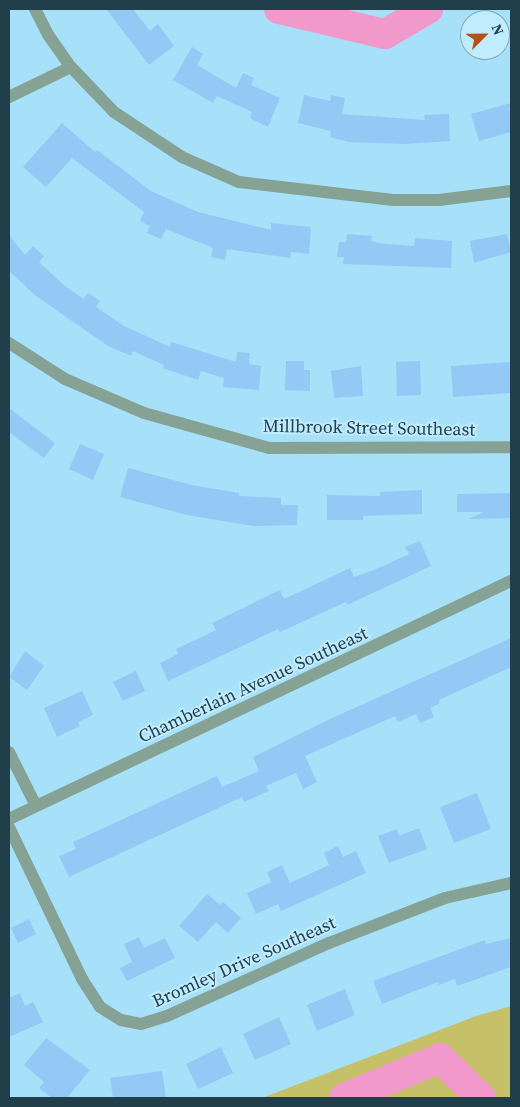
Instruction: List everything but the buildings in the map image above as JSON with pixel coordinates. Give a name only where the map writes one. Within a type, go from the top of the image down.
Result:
[{"type":"street","points":[[35,9],[49,36],[71,67],[114,112],[182,157],[239,182],[392,200],[439,200],[511,191]]},
{"type":"street","points":[[9,98],[71,67]]},
{"type":"street","name":"Millbrook Street Southeast","points":[[9,344],[65,379],[144,413],[269,448],[511,447]]},
{"type":"street","name":"Chamberlain Avenue Southeast","points":[[9,819],[511,581]]},
{"type":"street","points":[[9,752],[36,806]]},
{"type":"street","name":"Bromley Drive Southeast","points":[[9,826],[78,971],[95,1000],[121,1020],[141,1024],[167,1016],[329,943],[445,898],[511,884]]},
{"type":"shaded area","points":[[511,1006],[511,1098],[262,1098],[476,1016]]},
{"type":"waterway","points":[[279,9],[385,34],[428,9]]},
{"type":"waterway","points":[[344,1098],[440,1058],[481,1098]]}]
